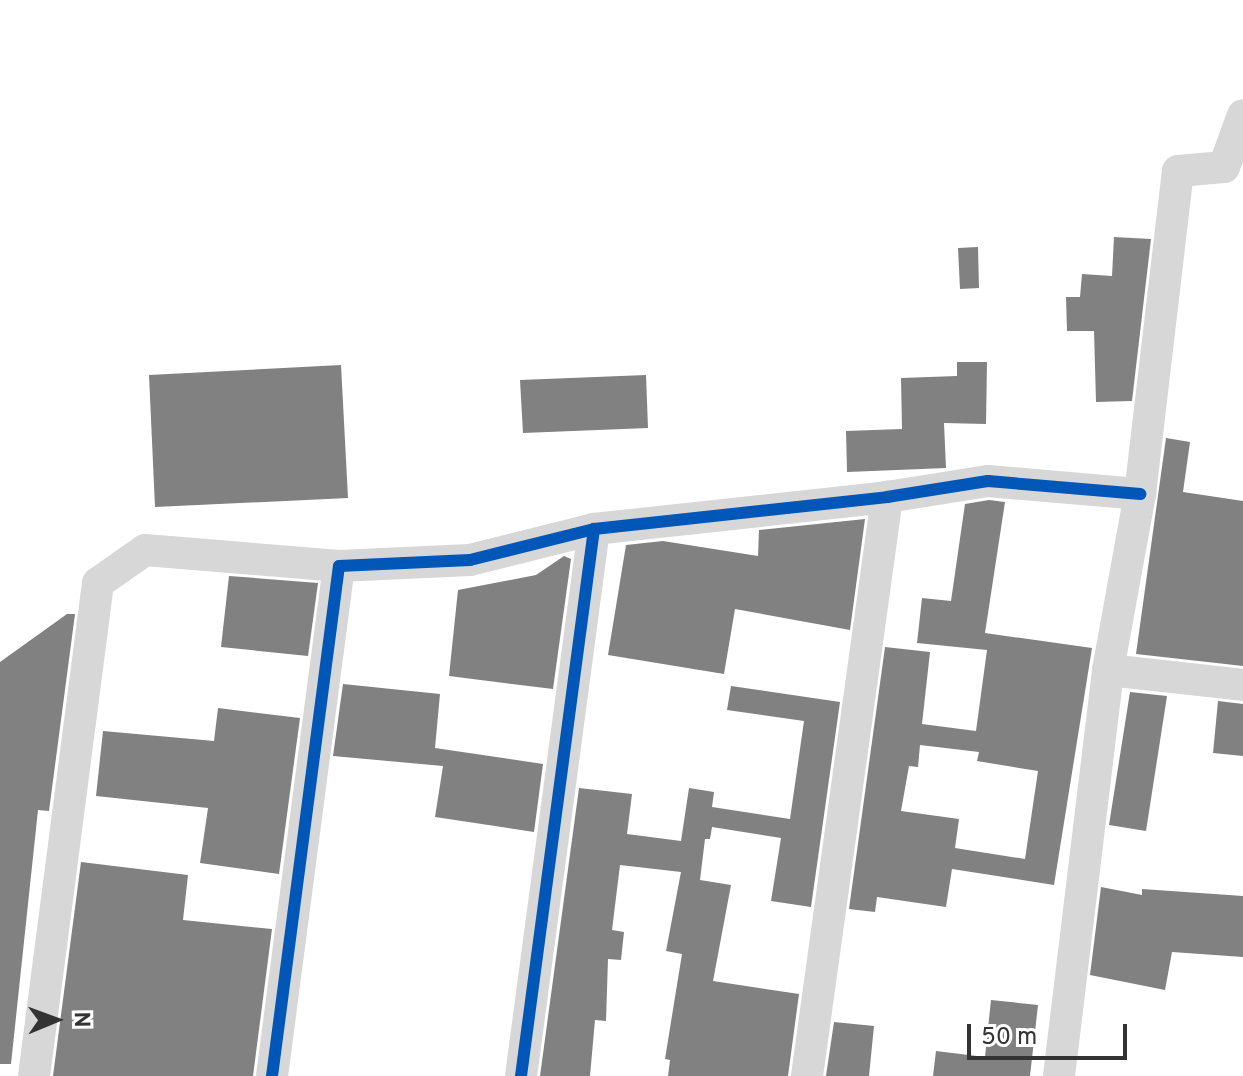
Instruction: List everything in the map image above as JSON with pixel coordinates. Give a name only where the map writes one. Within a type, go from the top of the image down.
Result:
[{"type":"street","points":[[1059,1076],[1108,670],[1140,494],[1178,171],[1224,167],[1243,115]]},
{"type":"street","points":[[34,1076],[98,583],[145,550],[339,566],[470,560],[594,529],[887,497],[988,481],[1140,494]]},
{"type":"street","points":[[807,1076],[887,497]]},
{"type":"street","points":[[521,1076],[594,529]]},
{"type":"street","points":[[272,1076],[339,566]]},
{"type":"street","points":[[1108,670],[1243,685]]},
{"type":"building","points":[[1114,237],[1151,239],[1132,401],[1096,402],[1094,331],[1067,331],[1066,297],[1080,297],[1082,274],[1112,276]]},
{"type":"building","points":[[978,247],[979,288],[960,289],[958,248]]},
{"type":"building","points":[[957,362],[987,362],[986,424],[944,423],[946,468],[847,472],[846,431],[902,429],[901,378],[957,376]]},
{"type":"building","points":[[341,365],[348,498],[155,507],[149,375]]},
{"type":"building","points":[[646,375],[648,428],[523,433],[520,380]]},
{"type":"building","points":[[1166,438],[1190,442],[1183,492],[1243,501],[1243,666],[1136,654]]},
{"type":"building","points":[[989,500],[1005,502],[985,633],[1092,648],[1054,885],[952,869],[946,907],[877,897],[875,912],[849,909],[885,647],[930,652],[922,724],[976,731],[987,650],[917,643],[922,598],[951,601],[965,504]],"holes":[[[920,745],[979,752],[977,761],[1038,771],[1025,859],[955,848],[959,819],[901,811],[909,766],[918,767]]]},
{"type":"building","points":[[865,519],[850,630],[735,609],[724,674],[608,655],[626,545],[663,541],[758,556],[759,530]]},
{"type":"building","points":[[564,556],[571,559],[553,689],[449,676],[458,590],[536,575]]},
{"type":"building","points":[[229,576],[318,583],[308,656],[221,647]]},
{"type":"building","points":[[67,614],[75,614],[49,811],[38,810],[11,1064],[0,1064],[0,662]]},
{"type":"building","points":[[343,684],[440,694],[435,748],[543,764],[534,832],[435,817],[443,766],[333,756]]},
{"type":"building","points":[[731,686],[840,702],[811,907],[771,901],[781,838],[712,827],[710,839],[705,839],[700,880],[731,885],[713,981],[799,994],[788,1076],[668,1076],[670,1060],[665,1059],[682,954],[666,951],[681,872],[620,865],[612,930],[624,932],[621,960],[608,959],[606,1021],[595,1020],[590,1076],[540,1076],[579,788],[632,794],[627,834],[681,841],[689,788],[714,792],[712,807],[790,819],[804,721],[727,710]]},
{"type":"building","points":[[1130,692],[1167,696],[1146,831],[1109,825]]},
{"type":"building","points":[[1218,701],[1243,704],[1243,756],[1213,753]]},
{"type":"building","points":[[218,708],[300,718],[279,874],[200,863],[208,808],[96,796],[103,731],[214,741]]},
{"type":"building","points":[[81,862],[188,875],[183,920],[272,929],[253,1076],[53,1076]]},
{"type":"building","points":[[1101,887],[1142,895],[1142,889],[1243,896],[1243,957],[1172,952],[1165,990],[1090,975]]},
{"type":"building","points":[[991,1000],[1038,1005],[1030,1076],[933,1076],[936,1051],[985,1057]]},
{"type":"building","points":[[834,1022],[874,1026],[869,1076],[826,1076]]},
{"type":"cycle path","points":[[521,1076],[594,529],[887,497],[988,481],[1140,494]]},
{"type":"cycle path","points":[[272,1076],[339,566],[470,560],[594,529]]}]
